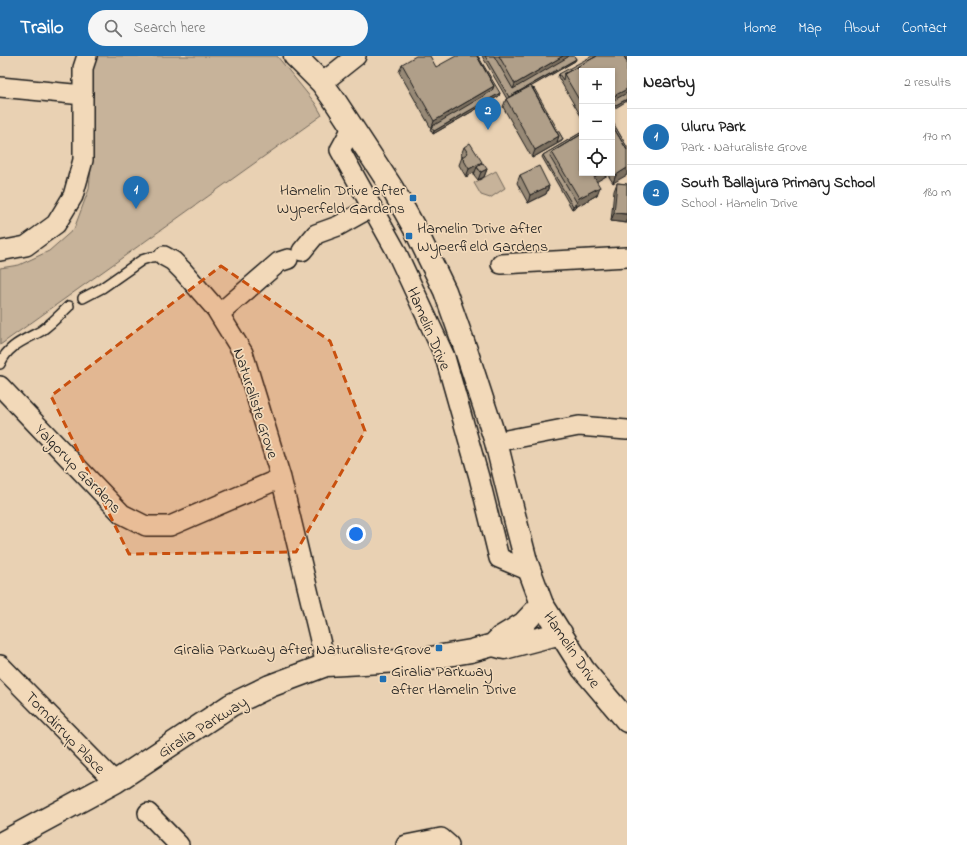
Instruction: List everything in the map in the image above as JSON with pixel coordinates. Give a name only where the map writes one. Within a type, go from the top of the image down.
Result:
[{"type":"street","points":[[0,251],[26,246],[56,224],[73,196],[83,160],[83,68],[88,56]]},
{"type":"street","name":"Hamelin Drive","points":[[295,56],[322,83],[392,188],[416,231],[445,291],[496,442],[530,571],[542,604],[583,669],[627,721]]},
{"type":"street","points":[[322,83],[356,56]]},
{"type":"street","points":[[0,87],[83,96]]},
{"type":"street","name":"Hamelin Drive","points":[[352,128],[340,150],[395,249],[445,357],[480,477],[499,558],[530,571]]},
{"type":"street","points":[[219,314],[279,262],[295,255],[316,234],[338,226],[372,207]]},
{"type":"street","name":"Naturaliste Grove","points":[[164,256],[173,261],[182,270],[216,309],[243,353],[281,478],[326,665]]},
{"type":"street","points":[[501,264],[627,257]]},
{"type":"street","name":"Yalgorup Gardens","points":[[0,386],[122,514],[146,526],[170,526],[281,478]]},
{"type":"street","points":[[496,442],[579,426],[627,430]]},
{"type":"street","name":"Giralia Parkway","points":[[0,844],[115,782],[231,705],[270,686],[326,665],[419,660],[471,651],[493,645],[500,638],[523,624],[542,604]]},
{"type":"street","name":"Giralia Parkway","points":[[493,645],[504,648],[561,633]]},
{"type":"street","name":"Torndirrup Place","points":[[0,665],[115,782]]},
{"type":"street","points":[[148,813],[179,845]]},
{"type":"street","points":[[406,845],[441,838],[449,845]]},
{"type":"lane","name":"Naturaliste Grove","points":[[83,298],[102,288],[142,260],[151,257],[164,256]]},
{"type":"lane","points":[[0,364],[2,358],[9,349],[42,330],[70,306]]},
{"type":"highlighted area","points":[[221,266],[330,341],[365,431],[296,552],[129,554],[51,396]]},
{"type":"shaded area","points":[[97,56],[277,56],[315,103],[322,115],[0,345],[0,268],[19,265],[49,251],[74,229],[89,189],[93,145],[92,69]]},
{"type":"shaded area","points":[[496,171],[505,188],[490,198],[481,195],[474,183]]},
{"type":"building","points":[[416,56],[430,56],[436,67],[456,56],[477,56],[494,86],[434,121],[402,64]]},
{"type":"building","points":[[477,56],[500,93],[434,131],[431,127],[492,91],[494,86]]},
{"type":"building","points":[[485,56],[494,56],[513,89],[569,56],[574,56],[576,59],[509,97]]},
{"type":"building","points":[[499,56],[563,56],[515,84]]},
{"type":"building","points":[[592,56],[597,56],[564,74],[563,80],[559,74]]},
{"type":"building","points":[[597,56],[624,56],[627,62],[627,89],[615,95],[615,68],[579,68],[579,100],[564,74]]},
{"type":"building","points":[[531,86],[559,136],[535,150],[506,99]]},
{"type":"building","points":[[534,88],[563,139],[557,142],[559,136],[533,89]]},
{"type":"building","points":[[627,93],[627,99],[615,105],[615,99]]},
{"type":"building","points":[[615,126],[627,147],[627,150],[615,130]]},
{"type":"building","points":[[615,130],[627,150],[627,168],[616,175]]},
{"type":"building","points":[[579,134],[579,136],[552,152],[550,157],[577,203],[573,206],[543,155]]},
{"type":"building","points":[[579,136],[579,176],[596,176],[594,177],[600,187],[579,198],[552,152]]},
{"type":"building","points":[[470,143],[482,162],[469,169],[462,157],[468,153],[464,147]]},
{"type":"building","points":[[483,163],[487,169],[481,172],[477,167]]},
{"type":"building","points":[[539,166],[549,186],[530,195],[520,175]]},
{"type":"building","points":[[617,183],[627,184],[627,214],[614,213]]},
{"type":"place","name":"South Ballajura Primary School","points":[[488,130]]},
{"type":"place","name":"Hamelin Drive after Wyperfeld Gardens","points":[[413,198]]},
{"type":"place","name":"Uluru Park","points":[[136,209]]},
{"type":"place","name":"Hamelin Drive after Wyperfield Gardens","points":[[409,236]]},
{"type":"place","name":"Giralia Parkway after Naturaliste Grove","points":[[439,648]]},
{"type":"place","name":"Giralia Parkway after Hamelin Drive","points":[[383,679]]}]
